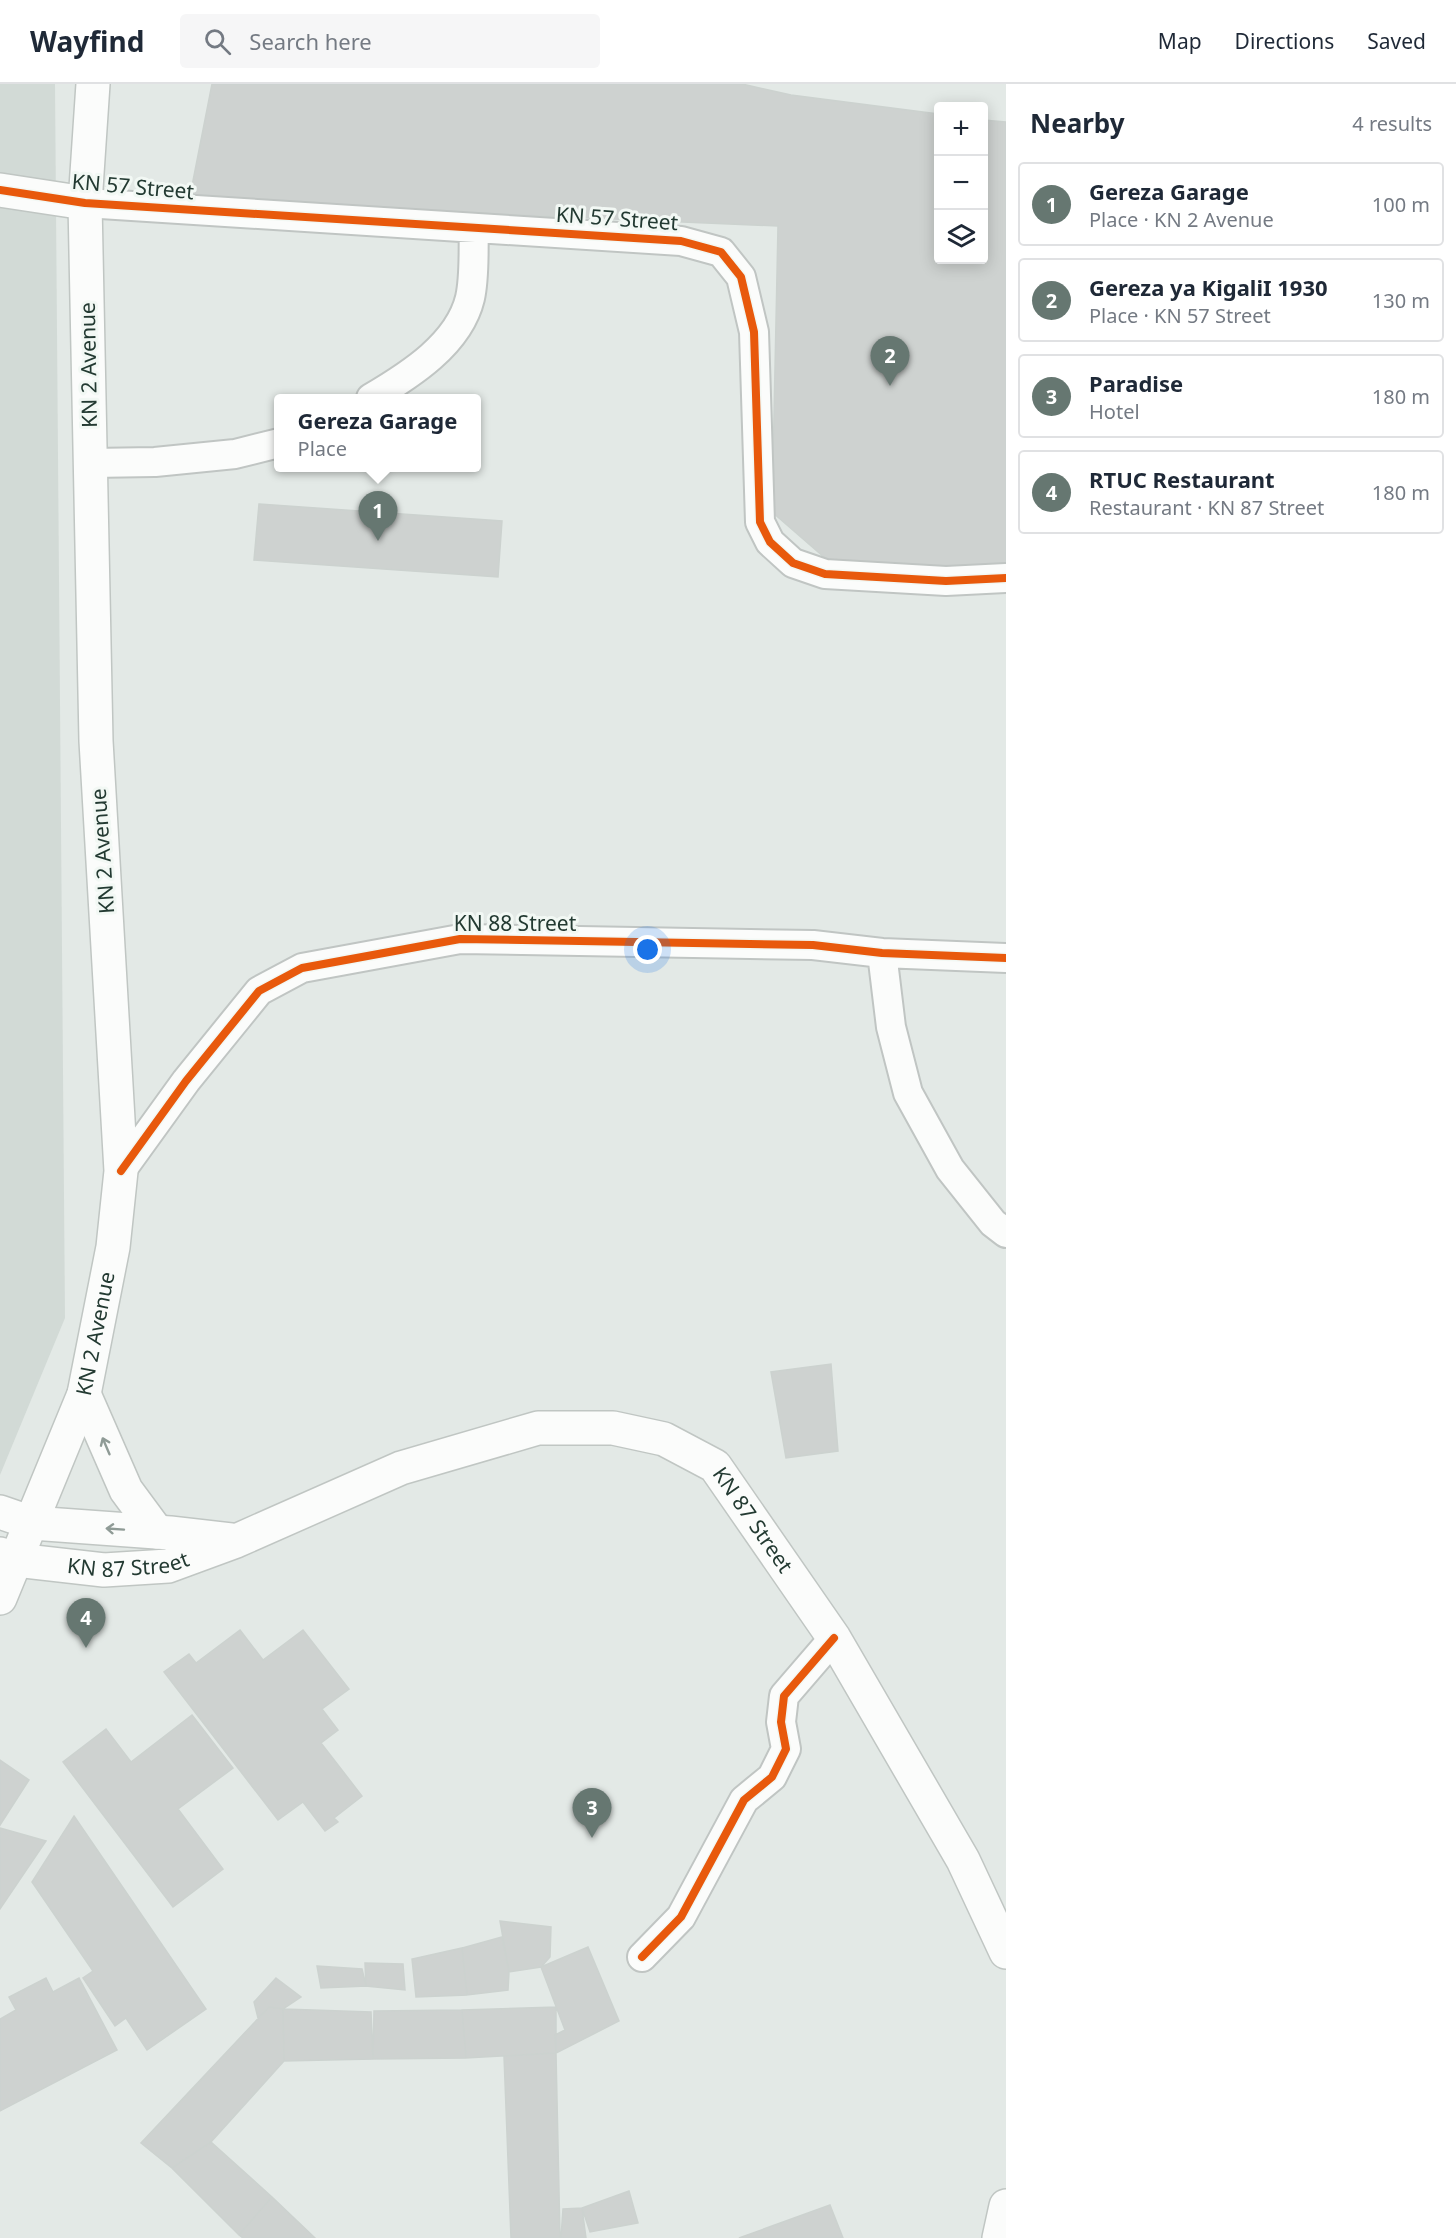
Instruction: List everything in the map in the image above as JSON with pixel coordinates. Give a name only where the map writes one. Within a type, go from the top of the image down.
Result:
[{"type":"main road","name":"KN 2 Avenue","points":[[0,1598],[8,1557],[32,1522],[84,1394],[113,1247],[121,1171],[96,741],[85,202],[93,84]]},
{"type":"main road","name":"KN 57 Street","points":[[0,189],[85,202]]},
{"type":"main road","points":[[84,1394],[126,1490],[157,1532]]},
{"type":"main road","name":"KN 87 Street","points":[[8,1557],[105,1570],[168,1566],[236,1540],[401,1468],[538,1428],[613,1428],[664,1439],[715,1466],[834,1638],[963,1860],[1006,1952]]},
{"type":"main road","name":"KN 87 Street","points":[[0,1512],[32,1522],[236,1540]]},
{"type":"main road","points":[[999,2238],[1006,2206]]},
{"type":"street","name":"KN 57 Street","points":[[85,202],[681,241],[721,252],[741,277],[754,332],[760,522],[770,542],[793,563],[825,574],[946,581],[1006,578]]},
{"type":"street","points":[[379,394],[398,383],[440,348],[462,321],[470,296],[474,228]]},
{"type":"street","points":[[91,463],[155,462],[235,454],[274,444]]},
{"type":"street","name":"KN 88 Street","points":[[121,1171],[186,1082],[258,991],[302,968],[460,939],[813,945],[882,953],[1006,958]]},
{"type":"street","points":[[882,953],[891,1027],[908,1093],[950,1169],[993,1223],[1006,1233]]},
{"type":"street","points":[[642,1957],[681,1917],[744,1800],[772,1777],[786,1749],[781,1722],[784,1696],[834,1638]]},
{"type":"shaded area","points":[[0,84],[55,84],[65,1318],[0,1475]]},
{"type":"building","points":[[212,84],[742,84],[791,95],[934,113],[934,264],[988,264],[988,120],[1006,122],[1006,571],[840,571],[772,512],[778,226],[189,201]]},
{"type":"building","points":[[259,504],[502,521],[498,577],[254,560]]},
{"type":"building","points":[[831,1364],[838,1451],[786,1458],[771,1372]]},
{"type":"building","points":[[240,1630],[263,1660],[303,1630],[349,1689],[322,1709],[338,1730],[321,1743],[362,1796],[334,1818],[338,1822],[325,1831],[303,1802],[278,1820],[164,1672],[189,1654],[196,1663]]},
{"type":"building","points":[[192,1715],[233,1768],[178,1809],[223,1869],[173,1907],[63,1762],[106,1729],[131,1762]]},
{"type":"building","points":[[0,1760],[29,1780],[0,1825]]},
{"type":"building","points":[[74,1816],[206,2009],[147,2050],[126,2018],[115,2026],[83,1978],[93,1971],[32,1882]]},
{"type":"building","points":[[0,1828],[46,1841],[0,1909]]},
{"type":"building","points":[[500,1921],[551,1927],[550,1957],[541,1967],[509,1972]]},
{"type":"building","points":[[502,1937],[509,1972],[508,1990],[467,1995],[462,1948]]},
{"type":"building","points":[[588,1947],[619,2021],[556,2053],[555,2035],[565,2030],[541,1967]]},
{"type":"building","points":[[462,1948],[467,1995],[416,1997],[412,1959]]},
{"type":"building","points":[[365,1963],[403,1964],[405,1990],[366,1986]]},
{"type":"building","points":[[317,1966],[362,1969],[366,1986],[321,1988]]},
{"type":"building","points":[[46,1978],[53,1992],[79,1978],[117,2050],[0,2111],[0,2019],[16,2010],[9,1997]]},
{"type":"building","points":[[276,1978],[301,1997],[283,2009],[269,2007],[258,2018],[254,2002]]},
{"type":"building","points":[[269,2007],[283,2009],[284,2061],[211,2142],[172,2168],[141,2143]]},
{"type":"building","points":[[556,2007],[556,2053],[466,2058],[462,2010]]},
{"type":"building","points":[[283,2009],[371,2012],[373,2059],[284,2061]]},
{"type":"building","points":[[462,2010],[466,2058],[373,2059],[374,2011]]},
{"type":"building","points":[[556,2053],[560,2238],[511,2238],[504,2056]]},
{"type":"building","points":[[211,2142],[272,2197],[239,2235],[172,2168]]},
{"type":"building","points":[[629,2191],[638,2223],[590,2232],[582,2208]]},
{"type":"building","points":[[272,2197],[315,2238],[243,2238],[239,2235]]},
{"type":"building","points":[[830,2205],[843,2238],[739,2238]]},
{"type":"building","points":[[582,2208],[586,2238],[561,2238],[563,2209]]},
{"type":"cycle path","points":[[0,190],[85,203],[681,241],[721,252],[741,277],[754,332],[760,522],[770,542],[793,563],[825,574],[946,581],[1006,578]]},
{"type":"cycle path","points":[[121,1171],[186,1081],[259,991],[302,968],[460,939],[813,945],[882,953],[1006,958]]},
{"type":"cycle path","points":[[642,1957],[681,1917],[744,1800],[772,1777],[786,1749],[781,1722],[784,1696],[834,1638]]},
{"type":"place","name":"Gereza ya KigaliI 1930","points":[[890,386]]},
{"type":"place","name":"Gereza Garage","points":[[378,541]]},
{"type":"place","name":"RTUC Restaurant","points":[[86,1648]]},
{"type":"place","name":"Paradise","points":[[592,1838]]}]
